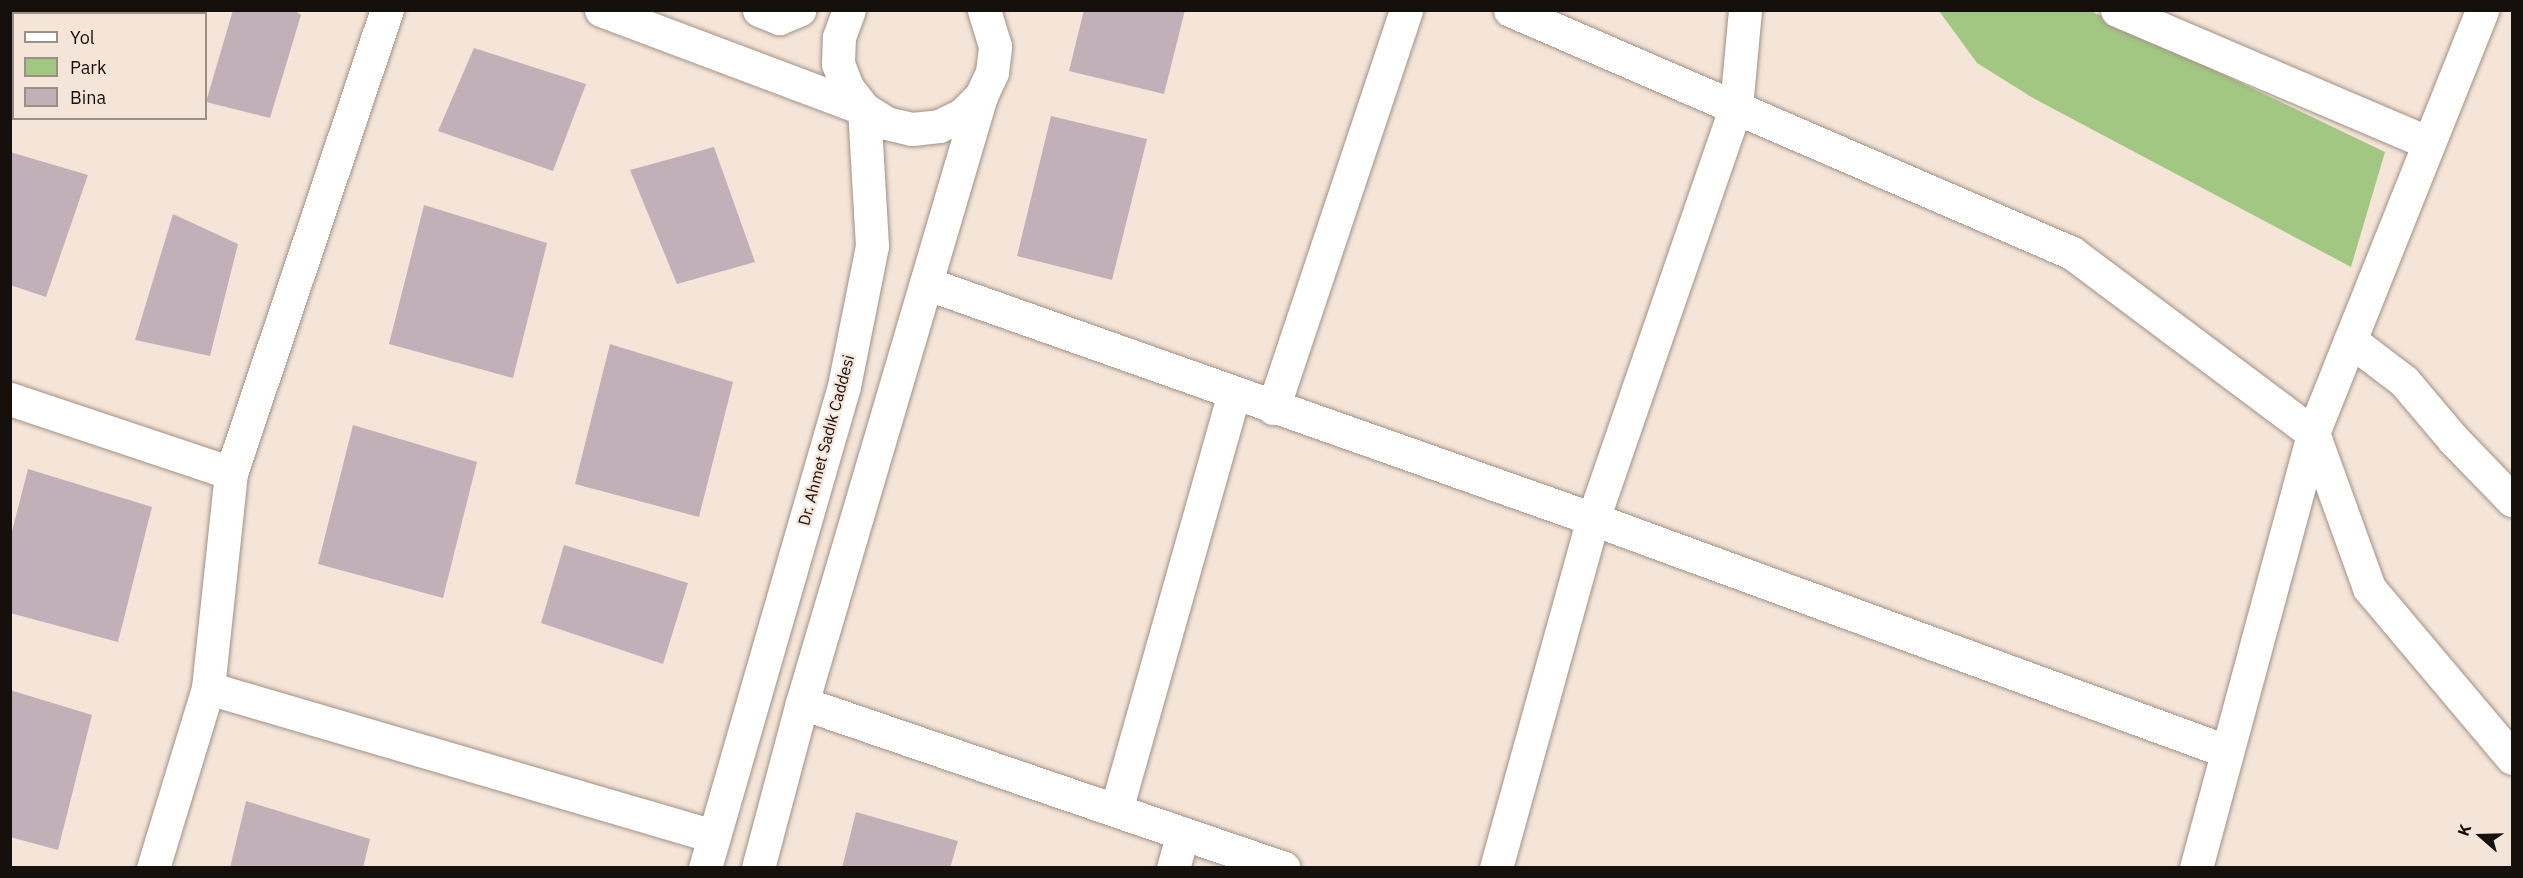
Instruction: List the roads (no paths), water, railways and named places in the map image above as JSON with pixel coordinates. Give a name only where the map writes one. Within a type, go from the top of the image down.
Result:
[{"type":"street","points":[[153,867],[208,688],[231,473],[387,10]]},
{"type":"street","points":[[601,10],[864,109],[886,123],[912,129],[930,127],[962,115],[981,96]]},
{"type":"street","points":[[759,10],[779,18],[799,10]]},
{"type":"street","points":[[849,10],[839,37],[838,64],[847,87],[864,109]]},
{"type":"street","points":[[1273,408],[1406,10]]},
{"type":"street","points":[[1510,10],[2072,253],[2313,433],[2369,588],[2512,758]]},
{"type":"street","points":[[1496,867],[1593,519],[1736,107],[1745,10]]},
{"type":"street","points":[[2117,10],[2427,142]]},
{"type":"street","points":[[2196,867],[2313,433],[2427,142],[2482,10]]},
{"type":"street","points":[[758,867],[802,703],[928,284],[981,96],[992,72],[995,46],[988,14]]},
{"type":"street","name":"Dr. Ahmet Sadık Caddesi","points":[[705,867],[844,386],[872,246],[864,109]]},
{"type":"street","points":[[928,284],[1273,408],[1593,519],[2226,751]]},
{"type":"street","points":[[2350,340],[2404,381],[2453,440],[2512,500]]},
{"type":"street","points":[[1116,810],[1234,394]]},
{"type":"street","points":[[10,399],[231,473]]},
{"type":"street","points":[[208,688],[713,836]]},
{"type":"street","points":[[802,703],[1284,867]]},
{"type":"street","points":[[1173,867],[1183,833]]}]
